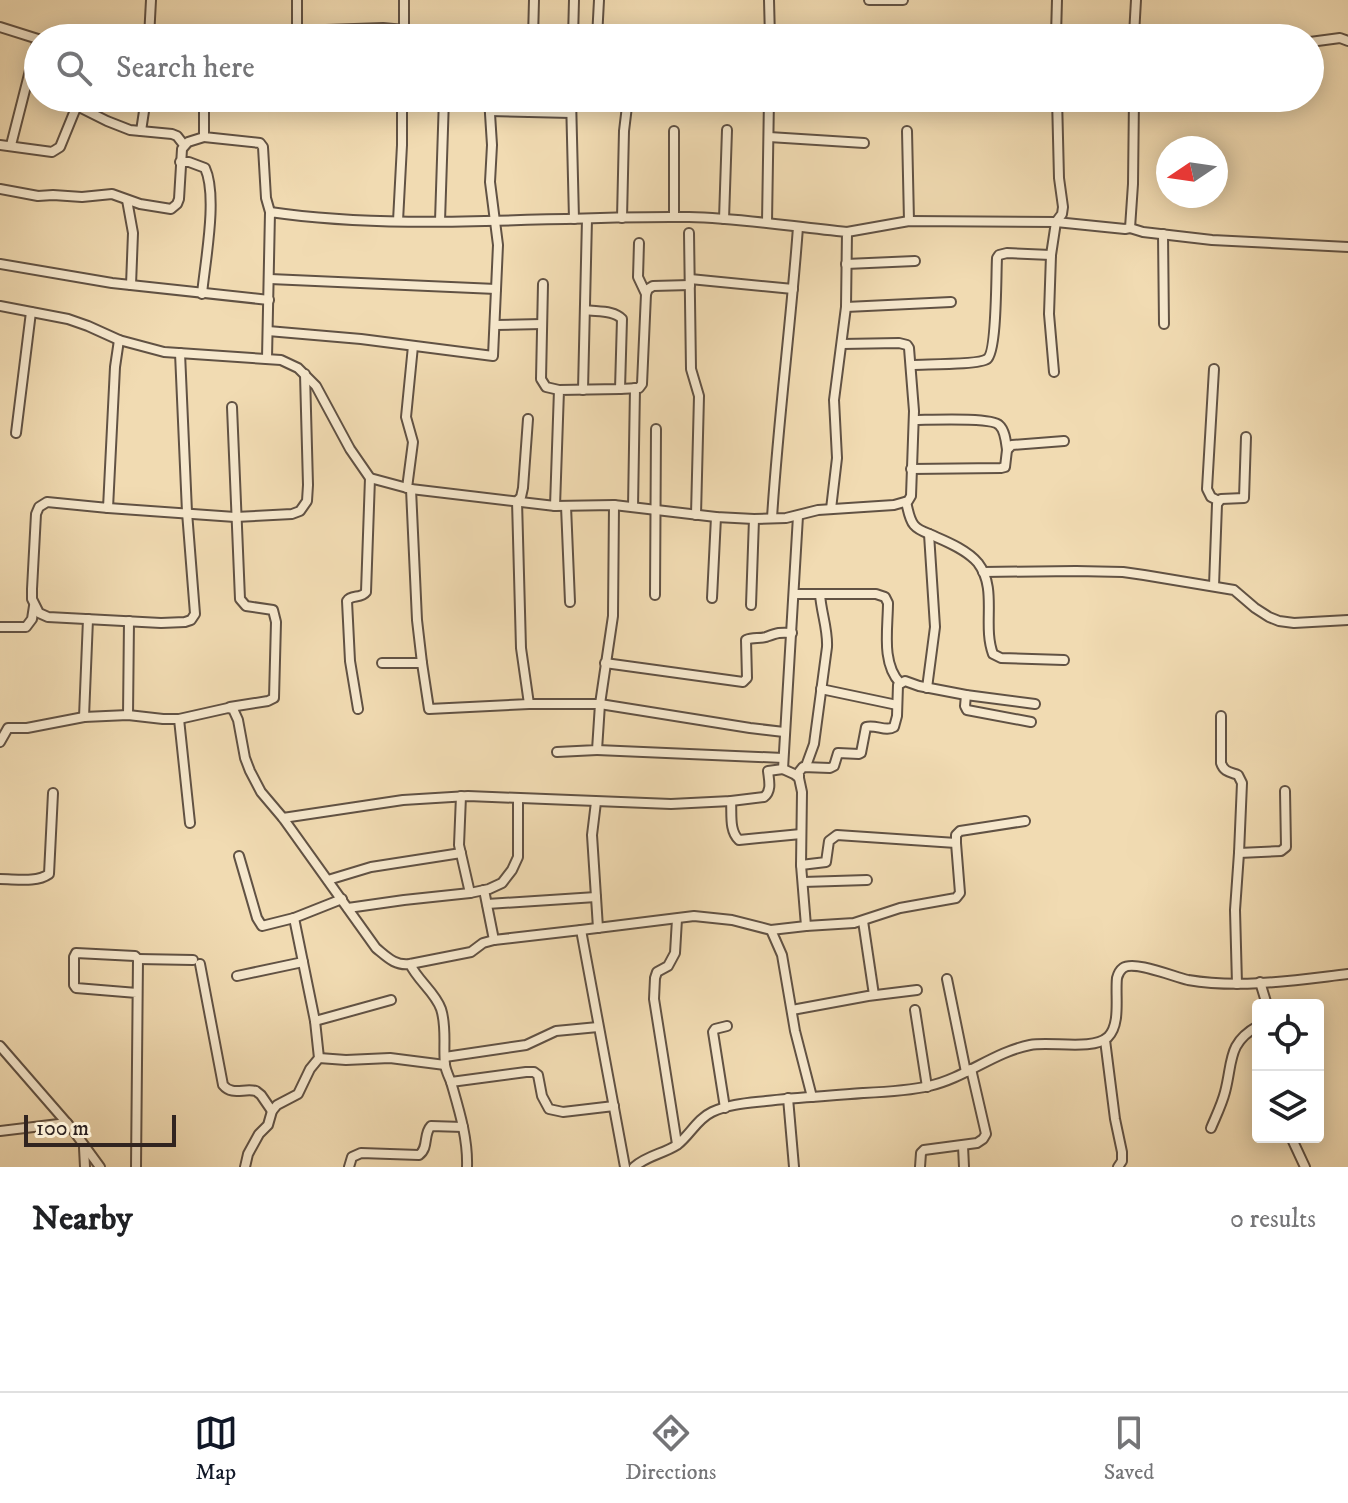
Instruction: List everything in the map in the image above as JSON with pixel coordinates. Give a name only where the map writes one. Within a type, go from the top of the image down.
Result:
[{"type":"street","points":[[150,24],[151,0]]},
{"type":"street","points":[[297,0],[297,24]]},
{"type":"street","points":[[404,0],[404,24]]},
{"type":"street","points":[[533,24],[534,0]]},
{"type":"street","points":[[573,24],[574,0]]},
{"type":"street","points":[[598,24],[599,0]]},
{"type":"street","points":[[769,0],[770,24]]},
{"type":"street","points":[[869,0],[903,0]]},
{"type":"street","points":[[1056,24],[1057,0]]},
{"type":"street","points":[[1135,24],[1136,0]]},
{"type":"street","points":[[0,27],[24,35]]},
{"type":"street","points":[[1324,40],[1340,38],[1348,41]]},
{"type":"street","points":[[11,145],[24,94]]},
{"type":"street","points":[[0,145],[56,151],[74,112]]},
{"type":"street","points":[[93,112],[130,130],[172,134],[184,145]]},
{"type":"street","points":[[141,131],[144,112]]},
{"type":"street","points":[[204,112],[204,137]]},
{"type":"street","points":[[398,221],[402,112]]},
{"type":"street","points":[[440,221],[444,112]]},
{"type":"street","points":[[268,331],[493,356],[498,245],[490,182],[490,112]]},
{"type":"street","points":[[529,112],[571,113],[574,219]]},
{"type":"street","points":[[622,218],[626,112]]},
{"type":"street","points":[[767,222],[769,112]]},
{"type":"street","points":[[1054,372],[1049,314],[1051,255],[1056,222],[1063,207],[1057,112]]},
{"type":"street","points":[[1130,228],[1134,112]]},
{"type":"street","points":[[724,219],[727,130]]},
{"type":"street","points":[[674,131],[674,217]]},
{"type":"street","points":[[907,131],[909,221]]},
{"type":"street","points":[[0,189],[38,196],[112,194],[168,209],[175,207],[179,199],[180,162],[184,145],[204,137],[262,144],[270,212],[267,358]]},
{"type":"street","points":[[769,137],[864,143]]},
{"type":"street","points":[[180,162],[205,168],[209,181],[210,216],[202,294]]},
{"type":"street","points":[[127,200],[133,233],[131,285]]},
{"type":"street","points":[[270,212],[314,218],[398,221],[674,217],[767,222],[847,232],[909,221],[1056,222],[1252,243],[1348,247]]},
{"type":"street","points":[[583,390],[587,219]]},
{"type":"street","points":[[772,518],[798,227]]},
{"type":"street","points":[[831,509],[837,458],[834,400],[846,307],[847,232]]},
{"type":"street","points":[[689,233],[691,369],[699,396],[696,515]]},
{"type":"street","points":[[1163,234],[1164,324]]},
{"type":"street","points":[[639,243],[638,277],[646,294]]},
{"type":"street","points":[[911,365],[976,362],[991,356],[997,258],[1007,253],[1051,255]]},
{"type":"street","points":[[846,264],[915,261]]},
{"type":"street","points":[[0,264],[69,277],[269,300]]},
{"type":"street","points":[[270,279],[496,289]]},
{"type":"street","points":[[543,284],[541,379],[546,387],[559,390],[635,388],[642,384],[646,294],[653,286],[690,282],[793,289]]},
{"type":"street","points":[[846,307],[951,302]]},
{"type":"street","points":[[0,306],[68,319],[147,349],[281,360],[298,368],[316,386],[350,449],[370,478],[366,592],[347,601],[350,661],[358,709]]},
{"type":"street","points":[[585,310],[614,313],[622,319],[620,389]]},
{"type":"street","points":[[16,433],[31,312]]},
{"type":"street","points":[[495,325],[542,324]]},
{"type":"street","points":[[108,508],[119,340]]},
{"type":"street","points":[[370,478],[409,489],[555,506],[614,505],[754,519],[906,502],[911,496],[914,420],[909,348],[907,345],[842,344]]},
{"type":"street","points":[[413,346],[406,417],[413,442],[409,489],[417,620],[429,709],[600,704],[784,732]]},
{"type":"street","points":[[180,353],[187,512],[195,614],[185,622],[48,617],[39,613],[32,589],[36,514],[39,507],[47,502],[187,512],[235,517],[300,511],[304,507],[308,485],[305,374]]},
{"type":"street","points":[[1214,369],[1207,489],[1211,497],[1219,501]]},
{"type":"street","points":[[633,507],[635,388]]},
{"type":"street","points":[[555,506],[559,390]]},
{"type":"street","points":[[0,742],[8,728],[27,728],[84,717],[128,715],[179,719],[272,699],[275,693],[275,616],[273,610],[246,606],[240,599],[232,407]]},
{"type":"street","points":[[528,419],[523,488],[517,501],[521,648],[529,704]]},
{"type":"street","points":[[911,469],[1001,468],[1006,464],[1007,450],[1002,427],[997,423],[914,420]]},
{"type":"street","points":[[655,595],[656,429]]},
{"type":"street","points":[[1214,586],[1217,504],[1221,499],[1244,498],[1246,437]]},
{"type":"street","points":[[1007,450],[1019,443],[1064,441]]},
{"type":"street","points":[[906,502],[916,528],[971,556],[983,572],[988,590],[993,654],[1001,658],[1064,660]]},
{"type":"street","points":[[597,750],[600,704],[613,616],[614,505]]},
{"type":"street","points":[[566,506],[570,602]]},
{"type":"street","points":[[783,769],[798,516]]},
{"type":"street","points":[[712,598],[716,517]]},
{"type":"street","points":[[751,605],[754,519]]},
{"type":"street","points":[[927,688],[935,627],[929,534]]},
{"type":"street","points":[[983,572],[1123,572],[1234,590],[1255,608],[1279,621],[1348,620]]},
{"type":"street","points":[[794,594],[876,594],[885,597],[888,603],[888,659],[892,673],[900,683]]},
{"type":"street","points":[[806,766],[814,744],[827,636],[820,594]]},
{"type":"street","points":[[0,627],[26,627],[35,606]]},
{"type":"street","points":[[84,717],[88,619]]},
{"type":"street","points":[[128,715],[129,621]]},
{"type":"street","points":[[605,663],[739,683],[747,678],[746,640],[776,632],[792,633]]},
{"type":"street","points":[[382,663],[422,663]]},
{"type":"street","points":[[806,926],[801,865],[800,769],[806,766],[830,768],[834,766],[838,753],[861,753],[866,727],[891,729],[895,723],[898,685],[905,681],[966,695],[1035,704]]},
{"type":"street","points":[[821,689],[897,705]]},
{"type":"street","points":[[966,695],[967,710],[1031,722]]},
{"type":"street","points":[[228,708],[237,713],[242,745],[261,792],[376,948],[398,964],[471,952],[483,943],[494,940],[694,916],[732,920],[771,930],[863,921],[888,911],[949,901],[959,896],[956,835],[960,831],[1025,821]]},
{"type":"street","points":[[1221,716],[1222,769],[1238,775],[1242,783],[1235,910],[1237,984]]},
{"type":"street","points":[[179,719],[190,823]]},
{"type":"street","points":[[557,752],[597,750],[783,758]]},
{"type":"street","points":[[283,818],[403,800],[461,796],[671,804],[731,801],[767,795],[768,771],[783,769],[799,778]]},
{"type":"street","points":[[1239,853],[1281,851],[1286,847],[1285,791]]},
{"type":"street","points":[[0,879],[37,879],[49,874],[53,793]]},
{"type":"street","points":[[461,796],[458,835],[470,893]]},
{"type":"street","points":[[348,908],[470,893],[502,883],[518,857],[518,798]]},
{"type":"street","points":[[731,801],[734,836],[739,840],[801,834]]},
{"type":"street","points":[[596,802],[592,835],[598,928]]},
{"type":"street","points":[[801,865],[826,862],[829,841],[837,835],[956,843]]},
{"type":"street","points":[[328,880],[371,867],[461,853]]},
{"type":"street","points":[[239,856],[259,923],[266,926],[342,899]]},
{"type":"street","points":[[803,882],[867,880]]},
{"type":"street","points":[[484,890],[494,940]]},
{"type":"street","points":[[487,904],[596,897]]},
{"type":"street","points":[[245,1167],[248,1154],[268,1125],[272,1111],[298,1094],[319,1058],[315,1021],[294,918]]},
{"type":"street","points":[[677,919],[675,953],[668,966],[657,972],[654,988],[677,1144]]},
{"type":"street","points":[[863,921],[874,995]]},
{"type":"street","points":[[581,930],[625,1167]]},
{"type":"street","points":[[771,930],[782,955],[795,1031],[812,1097]]},
{"type":"street","points":[[137,993],[76,988],[76,953],[197,962],[223,1085],[233,1092],[256,1091],[272,1111]]},
{"type":"street","points":[[136,1167],[138,959]]},
{"type":"street","points":[[237,976],[303,962]]},
{"type":"street","points":[[410,964],[442,1012],[445,1061],[463,1127],[467,1167]]},
{"type":"street","points":[[634,1167],[677,1144],[710,1112],[725,1108],[788,1098],[927,1087],[943,1083],[1006,1052],[1030,1045],[1097,1044],[1111,1034],[1114,1026],[1117,978],[1124,967],[1144,967],[1189,980],[1237,984],[1348,974]]},
{"type":"street","points":[[920,1167],[924,1150],[977,1143],[986,1134],[947,979]]},
{"type":"street","points":[[1260,982],[1265,999]]},
{"type":"street","points":[[792,1010],[917,990]]},
{"type":"street","points":[[315,1021],[391,1000]]},
{"type":"street","points":[[915,1010],[927,1087]]},
{"type":"street","points":[[725,1108],[713,1032],[727,1026]]},
{"type":"street","points":[[319,1058],[445,1061],[538,1042],[556,1031],[598,1027]]},
{"type":"street","points":[[1211,1128],[1226,1091],[1234,1048],[1252,1029]]},
{"type":"street","points":[[1105,1040],[1121,1143],[1122,1161],[1119,1167]]},
{"type":"street","points":[[0,1046],[67,1123],[100,1167]]},
{"type":"street","points":[[451,1082],[534,1072],[538,1075],[542,1096],[549,1109],[563,1112],[614,1106]]},
{"type":"street","points":[[788,1098],[794,1167]]},
{"type":"street","points":[[0,1131],[67,1123]]},
{"type":"street","points":[[349,1167],[352,1157],[361,1153],[419,1155],[431,1126],[463,1127]]},
{"type":"street","points":[[1294,1143],[1305,1167]]},
{"type":"street","points":[[84,1144],[85,1167]]},
{"type":"street","points":[[963,1146],[964,1167]]}]
